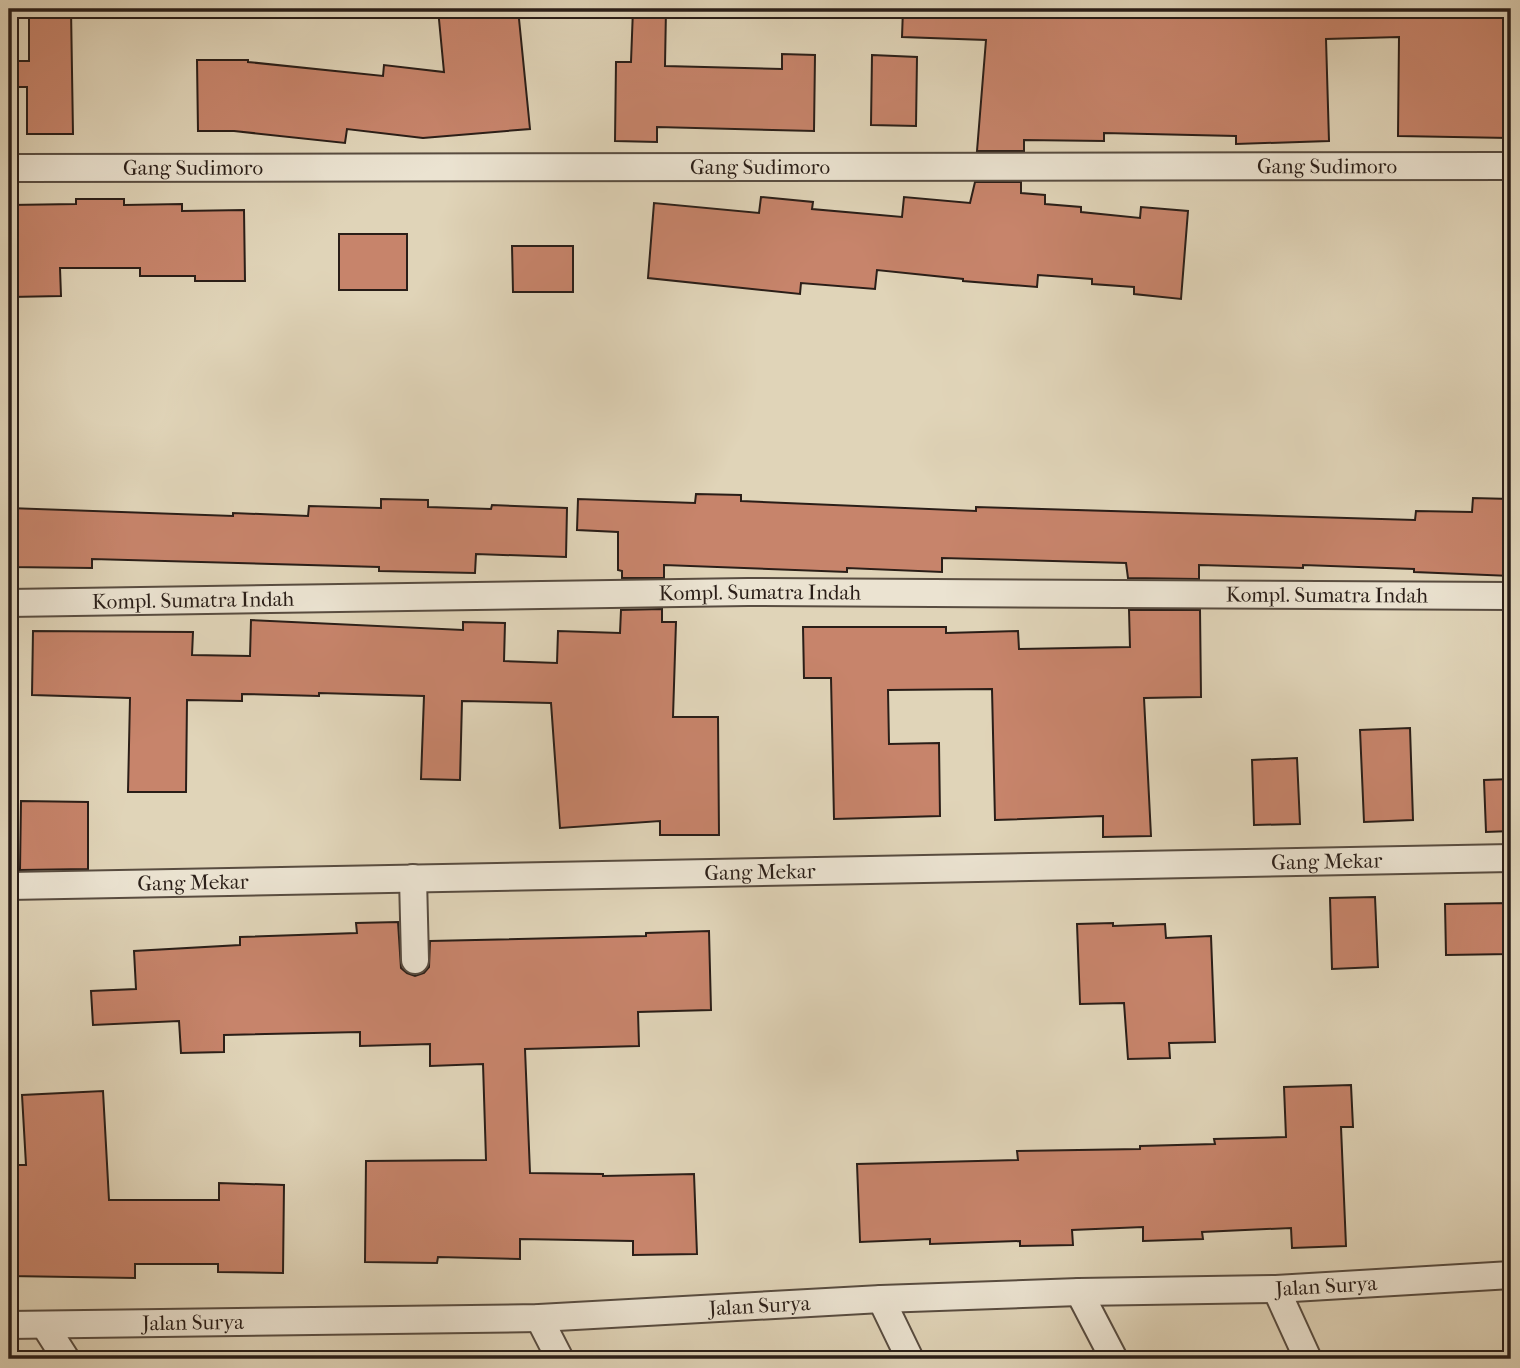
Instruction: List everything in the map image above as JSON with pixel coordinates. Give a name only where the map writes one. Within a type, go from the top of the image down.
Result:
[{"type":"street","name":"Gang Sudimoro","points":[[9,168],[1511,166]]},
{"type":"street","name":"Kompl. Sumatra Indah","points":[[9,603],[748,592],[1511,596]]},
{"type":"street","name":"Gang Mekar","points":[[9,886],[1511,858]]},
{"type":"street","points":[[413,878],[415,960]]},
{"type":"street","name":"Jalan Surya","points":[[9,1325],[539,1318],[881,1299],[1276,1289],[1511,1275]]},
{"type":"street","points":[[1276,1289],[1308,1359]]},
{"type":"street","points":[[1079,1292],[1114,1359]]},
{"type":"street","points":[[881,1299],[910,1359]]},
{"type":"street","points":[[539,1318],[560,1359]]},
{"type":"street","points":[[45,1326],[66,1359]]},
{"type":"building","points":[[29,9],[71,9],[73,134],[27,134],[27,87],[9,87],[9,61],[29,61]]},
{"type":"building","points":[[438,9],[518,9],[530,129],[423,138],[347,129],[345,143],[234,131],[198,131],[197,60],[248,60],[383,76],[384,65],[444,72]]},
{"type":"building","points":[[633,9],[666,9],[665,66],[782,69],[782,54],[815,55],[814,131],[657,127],[657,142],[615,141],[616,62],[631,62]]},
{"type":"building","points":[[903,9],[1511,9],[1509,138],[1398,136],[1399,37],[1326,39],[1329,141],[1236,144],[1236,136],[1104,133],[1104,141],[1024,140],[1024,151],[977,151],[986,40],[902,37]]},
{"type":"building","points":[[872,55],[917,57],[916,126],[871,125]]},
{"type":"building","points":[[975,182],[1021,182],[1021,193],[1045,195],[1045,204],[1081,207],[1081,212],[1140,218],[1141,207],[1188,211],[1181,299],[1134,294],[1134,287],[1092,284],[1092,279],[1038,275],[1037,287],[877,270],[875,289],[801,283],[800,294],[648,278],[654,203],[759,213],[761,197],[813,202],[812,209],[902,217],[904,197],[970,203]]},
{"type":"building","points":[[76,199],[124,199],[124,205],[182,204],[182,211],[244,210],[245,281],[195,281],[195,276],[140,276],[140,268],[60,268],[61,296],[11,297],[10,205],[76,204]]},
{"type":"building","points":[[339,234],[407,234],[407,290],[339,290]]},
{"type":"building","points":[[512,246],[573,246],[573,292],[513,292]]},
{"type":"building","points":[[696,494],[741,495],[741,501],[976,511],[976,507],[1415,520],[1416,511],[1472,512],[1473,498],[1511,499],[1511,576],[1303,565],[1303,568],[1199,565],[1199,579],[1128,578],[1126,563],[942,558],[942,572],[847,568],[847,572],[664,565],[664,578],[622,578],[622,571],[618,570],[618,532],[577,530],[578,499],[695,503]]},
{"type":"building","points":[[381,499],[428,500],[428,507],[491,509],[492,505],[567,508],[566,557],[476,554],[475,573],[379,571],[379,567],[92,559],[92,568],[9,567],[9,508],[308,516],[309,506],[381,508]]},
{"type":"building","points":[[662,609],[662,622],[676,622],[673,717],[718,717],[719,835],[660,835],[660,821],[560,828],[551,703],[462,701],[460,780],[421,779],[424,696],[242,694],[242,701],[187,700],[186,792],[128,792],[130,698],[32,695],[33,631],[193,632],[192,655],[250,656],[251,620],[463,630],[463,622],[505,623],[504,661],[557,663],[558,631],[620,633],[621,610]]},
{"type":"building","points":[[1129,610],[1200,610],[1201,697],[1144,698],[1151,836],[1103,837],[1103,816],[995,820],[992,689],[888,690],[889,744],[939,743],[940,816],[834,819],[831,678],[804,678],[803,627],[946,627],[946,633],[1018,631],[1019,649],[1130,647]]},
{"type":"building","points":[[1410,728],[1413,820],[1364,822],[1360,730]]},
{"type":"building","points":[[1297,758],[1300,824],[1254,825],[1252,760]]},
{"type":"building","points":[[1511,779],[1511,831],[1486,832],[1484,780]]},
{"type":"building","points":[[21,801],[88,802],[88,869],[20,870]]},
{"type":"building","points":[[1375,897],[1378,967],[1332,969],[1330,898]]},
{"type":"building","points":[[1511,903],[1511,954],[1446,955],[1445,904]]},
{"type":"building","points":[[398,922],[401,968],[415,976],[424,973],[429,967],[430,941],[646,936],[646,933],[709,931],[711,1010],[638,1012],[639,1046],[525,1049],[530,1173],[603,1176],[694,1174],[697,1254],[633,1255],[633,1241],[520,1239],[520,1259],[438,1257],[437,1263],[365,1262],[366,1161],[486,1160],[483,1064],[430,1066],[430,1044],[360,1046],[360,1032],[224,1035],[224,1052],[181,1053],[179,1021],[93,1025],[91,991],[136,989],[134,951],[240,945],[240,937],[357,933],[356,923]]},
{"type":"building","points":[[1113,923],[1113,926],[1165,924],[1166,938],[1211,936],[1215,1042],[1169,1043],[1170,1058],[1128,1059],[1124,1003],[1080,1004],[1077,924]]},
{"type":"building","points":[[1351,1085],[1353,1127],[1341,1127],[1346,1246],[1292,1248],[1291,1228],[1202,1232],[1203,1239],[1143,1241],[1143,1227],[1072,1230],[1073,1245],[1020,1246],[1020,1241],[930,1244],[930,1239],[860,1242],[857,1164],[1018,1160],[1017,1151],[1140,1149],[1140,1146],[1215,1144],[1214,1139],[1286,1137],[1284,1087]]},
{"type":"building","points":[[103,1091],[109,1200],[219,1200],[219,1183],[284,1185],[283,1273],[218,1272],[218,1264],[135,1264],[135,1278],[9,1276],[9,1165],[26,1165],[22,1095]]}]
